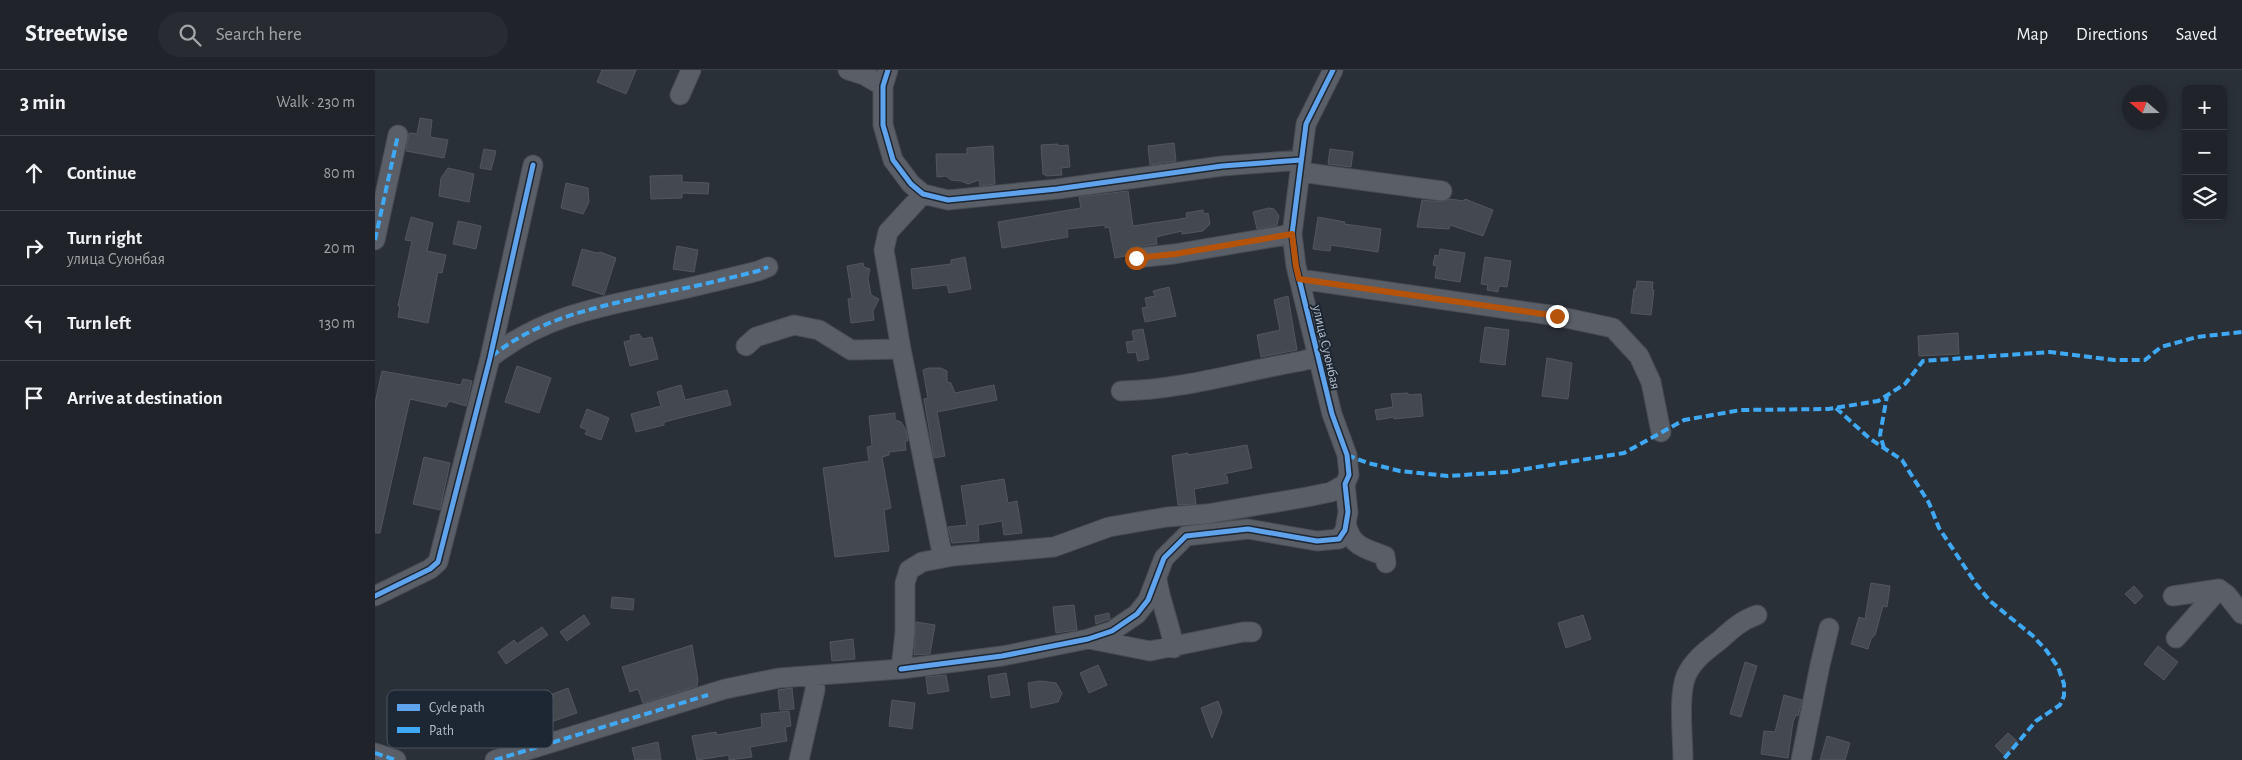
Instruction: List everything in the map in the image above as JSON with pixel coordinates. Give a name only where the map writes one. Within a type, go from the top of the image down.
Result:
[{"type":"street","points":[[680,96],[691,70]]},
{"type":"street","points":[[848,70],[864,75],[886,78],[883,125],[893,160],[911,184],[923,194],[948,200],[1222,166],[1300,166],[1442,191]]},
{"type":"street","name":"улица Суюнбая","points":[[1333,70],[1306,124],[1292,234],[1296,266],[1332,414],[1347,455],[1349,475],[1345,484]]},
{"type":"street","points":[[375,240],[398,135]]},
{"type":"street","points":[[375,596],[430,569],[438,562],[489,358],[533,165]]},
{"type":"street","points":[[923,194],[888,232],[884,250],[901,348],[943,558]]},
{"type":"street","points":[[1136,258],[1175,254],[1292,234]]},
{"type":"street","points":[[489,358],[512,340],[549,322],[605,305],[748,274],[768,267]]},
{"type":"street","points":[[1299,279],[1557,316],[1613,328],[1639,356],[1651,382],[1661,432]]},
{"type":"street","points":[[746,346],[756,337],[794,325],[819,330],[851,350],[901,348]]},
{"type":"street","points":[[1121,391],[1141,391],[1182,384],[1302,361],[1318,356]]},
{"type":"street","points":[[553,742],[725,689],[779,678],[901,668],[1002,656],[1088,639],[1111,631],[1137,614],[1148,600],[1164,558],[1185,536],[1248,529],[1317,541],[1339,539],[1345,530],[1346,523],[1348,499],[1345,484],[1331,492],[1307,497],[1207,514],[1167,517],[1109,527],[1054,547],[943,558],[922,562],[909,570],[905,583],[905,632],[901,668]]},
{"type":"street","points":[[1346,523],[1351,538],[1356,544],[1385,556],[1386,562]]},
{"type":"street","points":[[1157,577],[1160,599],[1166,613],[1174,648]]},
{"type":"street","points":[[2176,638],[2219,589]]},
{"type":"street","points":[[2173,596],[2219,589],[2227,595],[2242,614]]},
{"type":"street","points":[[1683,760],[1682,710],[1686,677],[1704,652],[1744,619],[1757,615]]},
{"type":"street","points":[[1801,760],[1819,665],[1829,628]]},
{"type":"street","points":[[1088,639],[1150,651],[1174,648],[1243,632],[1252,632]]},
{"type":"street","points":[[799,760],[815,690],[815,676]]},
{"type":"street","points":[[495,760],[534,748]]},
{"type":"street","points":[[375,753],[396,760]]},
{"type":"building","points":[[602,70],[636,70],[626,94],[597,82]]},
{"type":"building","points":[[420,118],[432,120],[430,137],[448,140],[444,158],[406,151],[409,133],[417,134]]},
{"type":"building","points":[[1174,143],[1176,161],[1150,165],[1148,146]]},
{"type":"building","points":[[1058,144],[1058,146],[1068,145],[1070,167],[1061,168],[1062,175],[1047,176],[1043,174],[1041,145]]},
{"type":"building","points":[[993,146],[995,184],[980,186],[979,180],[968,184],[951,180],[946,176],[937,177],[936,154],[967,154],[967,148]]},
{"type":"building","points":[[484,149],[496,151],[491,170],[480,168]]},
{"type":"building","points":[[1330,149],[1353,152],[1351,167],[1328,164]]},
{"type":"building","points":[[448,168],[474,174],[469,202],[439,196],[441,178]]},
{"type":"building","points":[[682,175],[682,182],[709,183],[708,194],[682,193],[682,198],[651,199],[650,176]]},
{"type":"building","points":[[566,183],[588,188],[589,202],[583,214],[561,208]]},
{"type":"building","points":[[1128,191],[1133,226],[1187,218],[1186,213],[1203,210],[1204,214],[1208,213],[1210,224],[1203,231],[1182,234],[1182,231],[1156,237],[1157,244],[1134,247],[1129,249],[1125,256],[1115,258],[1109,227],[1105,228],[1105,225],[1067,229],[1068,237],[1002,248],[998,222],[1081,208],[1079,197]]},
{"type":"building","points":[[1450,199],[1464,201],[1465,199],[1493,210],[1483,236],[1450,225],[1449,229],[1417,227],[1422,200],[1441,202]]},
{"type":"building","points":[[1269,208],[1274,209],[1279,216],[1277,225],[1257,229],[1253,212]]},
{"type":"building","points":[[411,217],[433,223],[427,251],[446,255],[442,273],[438,272],[428,323],[398,317],[400,306],[398,306],[412,241],[405,240]]},
{"type":"building","points":[[1318,217],[1345,222],[1344,224],[1381,229],[1378,252],[1331,245],[1330,251],[1313,249]]},
{"type":"building","points":[[458,221],[481,226],[476,249],[453,244]]},
{"type":"building","points":[[677,246],[698,250],[694,272],[673,269]]},
{"type":"building","points":[[582,249],[600,252],[616,258],[604,295],[572,285]]},
{"type":"building","points":[[1440,249],[1465,253],[1460,282],[1435,278],[1437,266],[1433,265],[1435,255],[1439,256]]},
{"type":"building","points":[[965,257],[971,289],[949,293],[947,285],[913,289],[911,269],[951,264],[951,260]]},
{"type":"building","points":[[1485,257],[1511,261],[1507,287],[1499,286],[1498,292],[1487,290],[1488,285],[1481,284]]},
{"type":"building","points":[[863,263],[864,267],[870,269],[868,278],[871,295],[879,299],[873,311],[874,320],[851,323],[848,299],[852,298],[847,266]]},
{"type":"building","points":[[1637,281],[1653,282],[1651,315],[1631,313]]},
{"type":"building","points":[[1169,287],[1176,316],[1145,322],[1142,308],[1147,307],[1145,298],[1155,296],[1153,291]]},
{"type":"building","points":[[1288,296],[1297,350],[1261,357],[1257,335],[1280,330],[1274,300]]},
{"type":"building","points":[[1485,327],[1509,330],[1505,365],[1480,362]]},
{"type":"building","points":[[1143,329],[1149,359],[1138,361],[1136,352],[1128,353],[1126,342],[1134,341],[1132,331]]},
{"type":"building","points":[[1958,333],[1959,354],[1919,356],[1918,336]]},
{"type":"building","points":[[639,334],[643,339],[652,337],[658,359],[630,366],[624,342],[631,340],[630,336]]},
{"type":"building","points":[[1547,358],[1572,363],[1568,399],[1542,396]]},
{"type":"building","points":[[517,366],[551,378],[539,413],[505,402]]},
{"type":"building","points":[[941,368],[947,371],[947,382],[951,383],[955,393],[994,385],[997,400],[937,412],[945,456],[934,458],[924,399],[928,398],[923,370]]},
{"type":"building","points":[[382,371],[461,385],[463,379],[472,381],[466,406],[449,401],[446,407],[410,399],[380,533],[375,533],[375,403]]},
{"type":"building","points":[[681,385],[685,400],[727,390],[731,405],[664,422],[664,425],[636,432],[631,414],[661,406],[657,392]]},
{"type":"building","points":[[1408,393],[1408,395],[1421,394],[1423,416],[1394,419],[1394,417],[1377,420],[1375,410],[1393,407],[1391,394]]},
{"type":"building","points":[[587,409],[609,418],[601,440],[585,434],[587,430],[580,427]]},
{"type":"building","points":[[895,413],[895,420],[901,422],[906,430],[908,441],[905,441],[906,450],[889,452],[889,455],[882,457],[891,508],[884,510],[889,551],[835,557],[823,468],[869,461],[867,447],[872,446],[869,416]]},
{"type":"building","points":[[1247,445],[1252,468],[1224,474],[1227,476],[1228,483],[1194,489],[1196,504],[1178,505],[1172,456]]},
{"type":"building","points":[[424,457],[450,463],[440,510],[413,504]]},
{"type":"building","points":[[1004,479],[1008,503],[1017,501],[1022,533],[1004,535],[1002,521],[978,525],[979,541],[952,543],[948,527],[967,525],[961,486]]},
{"type":"building","points":[[1871,583],[1890,586],[1887,607],[1883,606],[1875,635],[1871,639],[1868,649],[1851,644],[1859,617],[1865,619]]},
{"type":"building","points":[[2134,586],[2143,596],[2135,604],[2125,594]]},
{"type":"building","points":[[612,597],[634,599],[633,610],[611,608]]},
{"type":"building","points":[[1074,605],[1077,630],[1056,633],[1053,607]]},
{"type":"building","points":[[1109,613],[1110,619],[1096,624],[1095,616]]},
{"type":"building","points":[[584,615],[590,624],[567,641],[560,632]]},
{"type":"building","points":[[1583,615],[1591,639],[1566,648],[1558,623]]},
{"type":"building","points":[[916,622],[935,625],[930,654],[914,655]]},
{"type":"building","points":[[542,627],[548,635],[506,664],[498,652],[514,640],[517,644]]},
{"type":"building","points":[[853,639],[855,659],[832,661],[830,642]]},
{"type":"building","points":[[692,645],[698,680],[697,686],[643,703],[638,689],[630,692],[622,667]]},
{"type":"building","points":[[2158,646],[2178,662],[2164,680],[2144,664]]},
{"type":"building","points":[[1745,662],[1757,666],[1741,717],[1730,714]]},
{"type":"building","points":[[1098,665],[1107,685],[1089,693],[1080,673]]},
{"type":"building","points":[[1006,673],[1010,695],[991,698],[988,676]]},
{"type":"building","points":[[946,675],[949,691],[928,694],[926,677]]},
{"type":"building","points":[[1040,681],[1056,683],[1062,693],[1058,702],[1031,708],[1028,683]]},
{"type":"building","points":[[568,688],[577,713],[553,721],[553,694]]},
{"type":"building","points":[[792,688],[794,709],[780,710],[778,690]]},
{"type":"building","points":[[1784,695],[1802,700],[1798,716],[1796,715],[1793,722],[1788,758],[1761,754],[1764,731],[1775,732]]},
{"type":"building","points":[[892,700],[915,703],[912,729],[889,726]]},
{"type":"building","points":[[1218,701],[1222,712],[1212,738],[1201,708]]},
{"type":"building","points":[[789,711],[791,726],[785,727],[787,741],[750,747],[752,757],[729,760],[729,755],[697,760],[692,736],[716,732],[717,735],[762,727],[761,714]]},
{"type":"building","points":[[2008,733],[2018,742],[2005,756],[1995,746]]},
{"type":"building","points":[[1827,736],[1850,743],[1845,760],[1820,760]]},
{"type":"building","points":[[658,742],[661,760],[635,760],[632,748]]},
{"type":"marked path","points":[[375,240],[398,135]]},
{"type":"marked path","points":[[492,356],[531,332],[551,322],[572,315],[594,308],[734,277],[768,267]]},
{"type":"marked path","points":[[1347,455],[1368,463],[1400,471],[1448,476],[1507,472],[1624,453],[1684,420],[1741,410],[1828,409],[1878,401],[1905,384],[1923,361],[2050,352],[2114,360],[2145,360],[2161,347],[2197,337],[2242,332]]},
{"type":"marked path","points":[[1884,448],[1880,435],[1887,396]]},
{"type":"marked path","points":[[1836,408],[1869,438],[1902,460],[1929,503],[1939,528],[1976,584],[1990,601],[2033,636],[2058,667],[2064,684],[2064,696],[2060,705],[2036,721],[2003,760]]},
{"type":"marked path","points":[[553,742],[708,695]]},
{"type":"marked path","points":[[495,760],[534,748]]},
{"type":"marked path","points":[[375,753],[396,760]]},
{"type":"cycle path","points":[[888,70],[883,86],[883,125],[893,160],[911,184],[923,194],[948,200],[1057,189],[1222,166],[1301,160]]},
{"type":"cycle path","points":[[901,669],[1002,656],[1088,639],[1112,631],[1137,614],[1148,600],[1164,558],[1186,536],[1248,529],[1317,541],[1339,539],[1345,530],[1348,512],[1345,484],[1349,475],[1347,455],[1332,414],[1296,266],[1292,234],[1306,124],[1333,70]]},
{"type":"cycle path","points":[[375,596],[430,569],[438,562],[490,358],[533,165]]},
{"type":"route","points":[[1136,258],[1175,254],[1292,234],[1299,279],[1557,316]]}]
